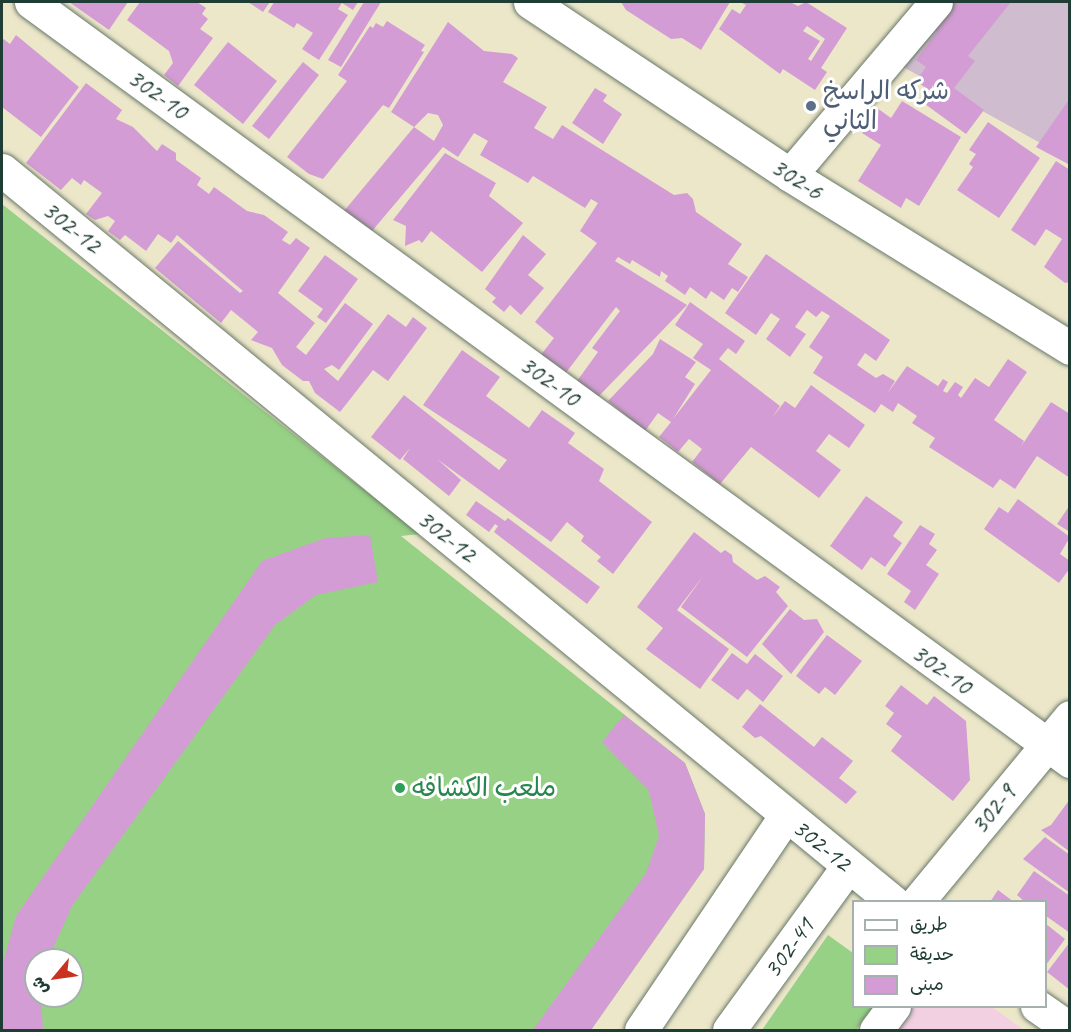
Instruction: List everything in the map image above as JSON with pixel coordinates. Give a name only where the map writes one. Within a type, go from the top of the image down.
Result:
[{"type":"street","name":"302-10","points":[[31,2],[1058,753]]},
{"type":"street","points":[[790,175],[936,2]]},
{"type":"street","name":"302-6","points":[[545,5],[790,175],[1070,348]]},
{"type":"street","name":"302-12","points":[[2,170],[890,900]]},
{"type":"street","name":"302-9","points":[[919,900],[1058,753],[1070,717]]},
{"type":"street","points":[[641,1030],[786,815]]},
{"type":"street","name":"302-41","points":[[729,1030],[848,866]]},
{"type":"street","points":[[876,1030],[892,1008]]},
{"type":"street","points":[[1040,1008],[1070,1029]]},
{"type":"shaded area","points":[[923,2],[1069,2],[1069,159],[896,63]]},
{"type":"shaded area","points":[[900,1008],[993,1008],[1024,1030],[884,1030]]},
{"type":"green space","name":"ملعب الكشافه","points":[[2,204],[420,534],[401,536],[685,763],[705,814],[704,869],[591,1030],[2,1030]]},
{"type":"green space","points":[[828,935],[852,952],[852,1008],[872,1008],[856,1030],[762,1030]]},
{"type":"building","points":[[69,2],[128,2],[109,30]]},
{"type":"building","points":[[140,2],[197,2],[206,8],[202,14],[208,19],[200,29],[213,38],[178,86],[164,75],[173,63],[169,51],[127,20]]},
{"type":"building","points":[[248,2],[270,2],[263,12]]},
{"type":"building","points":[[274,2],[358,2],[353,10],[342,3],[338,9],[348,15],[319,60],[302,49],[313,33],[297,23],[294,28],[268,12]]},
{"type":"building","points":[[364,2],[381,2],[341,67],[328,60]]},
{"type":"building","points":[[621,2],[730,2],[701,50],[682,38],[671,39],[626,10]]},
{"type":"building","points":[[740,2],[790,2],[798,6],[806,2],[847,28],[821,68],[827,72],[815,90],[783,69],[780,74],[719,29],[732,9],[740,14],[746,5]],"holes":[[[807,26],[825,39],[811,61],[808,59],[820,41],[803,31]]]},
{"type":"building","points":[[953,2],[1011,2],[968,56],[975,61],[954,88],[984,110],[966,134],[925,104],[933,93],[916,81],[926,67],[916,60],[937,32],[932,28]]},
{"type":"building","points":[[387,21],[425,45],[421,51],[424,52],[389,108],[383,105],[323,179],[309,174],[287,157],[347,81],[338,75],[370,26],[373,28],[376,23],[383,27]]},
{"type":"building","points":[[448,22],[484,51],[512,54],[518,58],[503,82],[547,107],[534,128],[553,139],[562,125],[674,195],[687,193],[693,199],[696,212],[742,244],[728,264],[748,277],[738,292],[732,288],[724,300],[711,291],[706,299],[690,287],[685,295],[665,281],[668,276],[661,271],[660,277],[632,260],[630,264],[618,257],[615,261],[687,305],[598,397],[577,381],[598,352],[592,348],[620,311],[616,307],[565,374],[540,356],[554,338],[535,322],[597,243],[580,231],[598,203],[591,199],[585,208],[533,176],[528,183],[480,155],[488,141],[474,133],[458,157],[443,147],[372,231],[344,211],[414,127],[391,112]],"holes":[[[428,113],[438,115],[443,125],[434,141],[414,127]]]},
{"type":"building","points":[[16,35],[79,87],[41,137],[2,107],[2,38],[10,44]]},
{"type":"building","points":[[228,42],[277,81],[243,124],[194,85]]},
{"type":"building","points":[[303,62],[319,75],[269,139],[252,126]]},
{"type":"building","points":[[86,83],[122,110],[116,119],[133,127],[157,151],[162,144],[176,153],[176,160],[201,178],[197,185],[209,194],[214,187],[247,211],[264,215],[288,232],[282,240],[290,245],[296,238],[310,248],[278,293],[315,323],[296,347],[306,355],[345,303],[373,324],[339,370],[332,365],[324,369],[338,381],[388,314],[406,327],[413,317],[427,328],[388,381],[373,370],[340,412],[315,393],[309,381],[303,381],[282,365],[272,348],[251,340],[258,332],[231,310],[221,323],[155,268],[178,241],[240,293],[243,291],[177,235],[171,243],[158,234],[146,251],[125,235],[120,240],[108,231],[115,221],[108,216],[95,220],[86,214],[102,193],[84,180],[81,185],[72,178],[61,190],[26,163]]},
{"type":"building","points":[[595,88],[607,95],[603,101],[622,114],[603,144],[572,123]]},
{"type":"building","points":[[1070,98],[1070,165],[1036,147]]},
{"type":"building","points":[[902,101],[961,137],[919,206],[906,198],[901,208],[858,181],[881,145],[862,133],[877,108],[891,118]]},
{"type":"building","points":[[988,122],[1040,158],[999,218],[957,190],[973,167],[969,164],[976,154],[969,150]]},
{"type":"building","points":[[445,153],[496,183],[489,196],[523,223],[482,272],[431,231],[422,243],[419,240],[405,246],[406,226],[393,220]]},
{"type":"building","points":[[1056,161],[1070,170],[1070,282],[1065,283],[1044,267],[1062,239],[1046,229],[1035,246],[1011,230]]},
{"type":"building","points":[[523,235],[546,254],[528,275],[544,288],[521,315],[510,305],[504,312],[492,302],[496,298],[485,289]]},
{"type":"building","points":[[766,254],[890,340],[876,361],[865,353],[857,365],[876,378],[883,374],[895,381],[887,394],[907,366],[938,386],[943,379],[948,382],[943,391],[947,393],[955,382],[963,387],[958,395],[961,398],[975,378],[989,387],[1008,359],[1027,372],[994,420],[1024,441],[1020,448],[1051,402],[1070,414],[1070,478],[1037,456],[1015,489],[1000,479],[993,488],[929,447],[935,438],[912,423],[917,416],[898,403],[893,412],[881,404],[875,413],[813,373],[823,357],[809,347],[830,316],[822,311],[816,317],[807,310],[795,327],[806,334],[790,357],[766,339],[780,319],[771,313],[756,335],[725,313]]},
{"type":"building","points":[[325,255],[358,279],[326,323],[317,317],[323,309],[298,291]]},
{"type":"building","points":[[690,302],[745,341],[736,354],[728,348],[719,359],[780,406],[772,418],[785,401],[795,408],[811,385],[865,425],[849,448],[829,434],[816,451],[841,470],[819,498],[751,447],[720,484],[692,462],[702,449],[689,439],[678,452],[659,437],[671,422],[658,413],[645,431],[608,401],[653,354],[660,339],[696,362],[685,377],[695,384],[673,419],[711,370],[693,358],[703,344],[675,325]]},
{"type":"building","points":[[462,350],[500,377],[486,396],[529,428],[542,410],[575,433],[568,443],[604,469],[599,481],[652,522],[613,574],[597,561],[601,557],[581,541],[584,536],[567,522],[551,542],[437,459],[461,480],[449,496],[403,459],[410,448],[400,460],[371,437],[404,395],[499,470],[507,460],[423,405]]},
{"type":"building","points":[[866,496],[903,522],[893,536],[902,543],[885,567],[871,557],[862,570],[830,546]]},
{"type":"building","points":[[1018,499],[1070,537],[1060,554],[1070,561],[1070,568],[1059,583],[984,529],[999,507],[1008,513]]},
{"type":"building","points":[[476,501],[505,521],[508,518],[600,587],[587,604],[494,532],[498,526],[495,524],[489,532],[466,515]]},
{"type":"building","points":[[1070,505],[1070,532],[1057,524]]},
{"type":"building","points":[[920,525],[935,534],[929,544],[937,550],[926,565],[939,574],[915,610],[904,602],[911,591],[887,574]]},
{"type":"building","points":[[694,532],[721,553],[725,550],[732,555],[733,562],[757,580],[765,576],[780,587],[776,592],[788,606],[747,657],[681,607],[704,575],[677,610],[729,649],[700,689],[646,649],[663,628],[637,607]]},
{"type":"building","points":[[370,535],[378,582],[316,595],[275,625],[72,906],[53,948],[24,948],[24,1008],[42,1008],[43,1030],[2,1030],[2,967],[16,916],[262,561],[325,538]]},
{"type":"building","points":[[790,609],[804,620],[817,619],[824,632],[791,674],[762,644]]},
{"type":"building","points":[[827,635],[862,661],[835,695],[825,687],[819,694],[796,676]]},
{"type":"building","points":[[732,653],[747,664],[755,654],[783,676],[763,702],[747,689],[738,700],[711,680]]},
{"type":"building","points":[[901,685],[927,705],[934,696],[966,721],[970,780],[953,801],[891,751],[902,736],[886,724],[894,713],[885,706]]},
{"type":"building","points":[[760,704],[814,747],[822,737],[853,761],[839,778],[857,792],[846,804],[761,736],[755,738],[742,727]]},
{"type":"building","points":[[624,715],[685,763],[705,814],[704,869],[591,1030],[533,1030],[646,873],[659,836],[649,791],[602,742]]},
{"type":"building","points":[[1070,799],[1070,852],[1041,830],[1051,825]]},
{"type":"building","points":[[1045,837],[1070,855],[1070,893],[1023,859]]},
{"type":"building","points":[[1034,871],[1070,896],[1070,933],[1047,917],[1047,900],[1023,900],[1017,895]]},
{"type":"building","points":[[998,890],[1011,900],[991,900]]},
{"type":"building","points":[[1047,925],[1065,939],[1047,964]]},
{"type":"building","points":[[1070,942],[1070,990],[1047,972]]},
{"type":"place","name":"شركه الراسخ الثاني","points":[[811,106]]},
{"type":"place","name":"ملعب الكشافه","points":[[400,788]]}]
